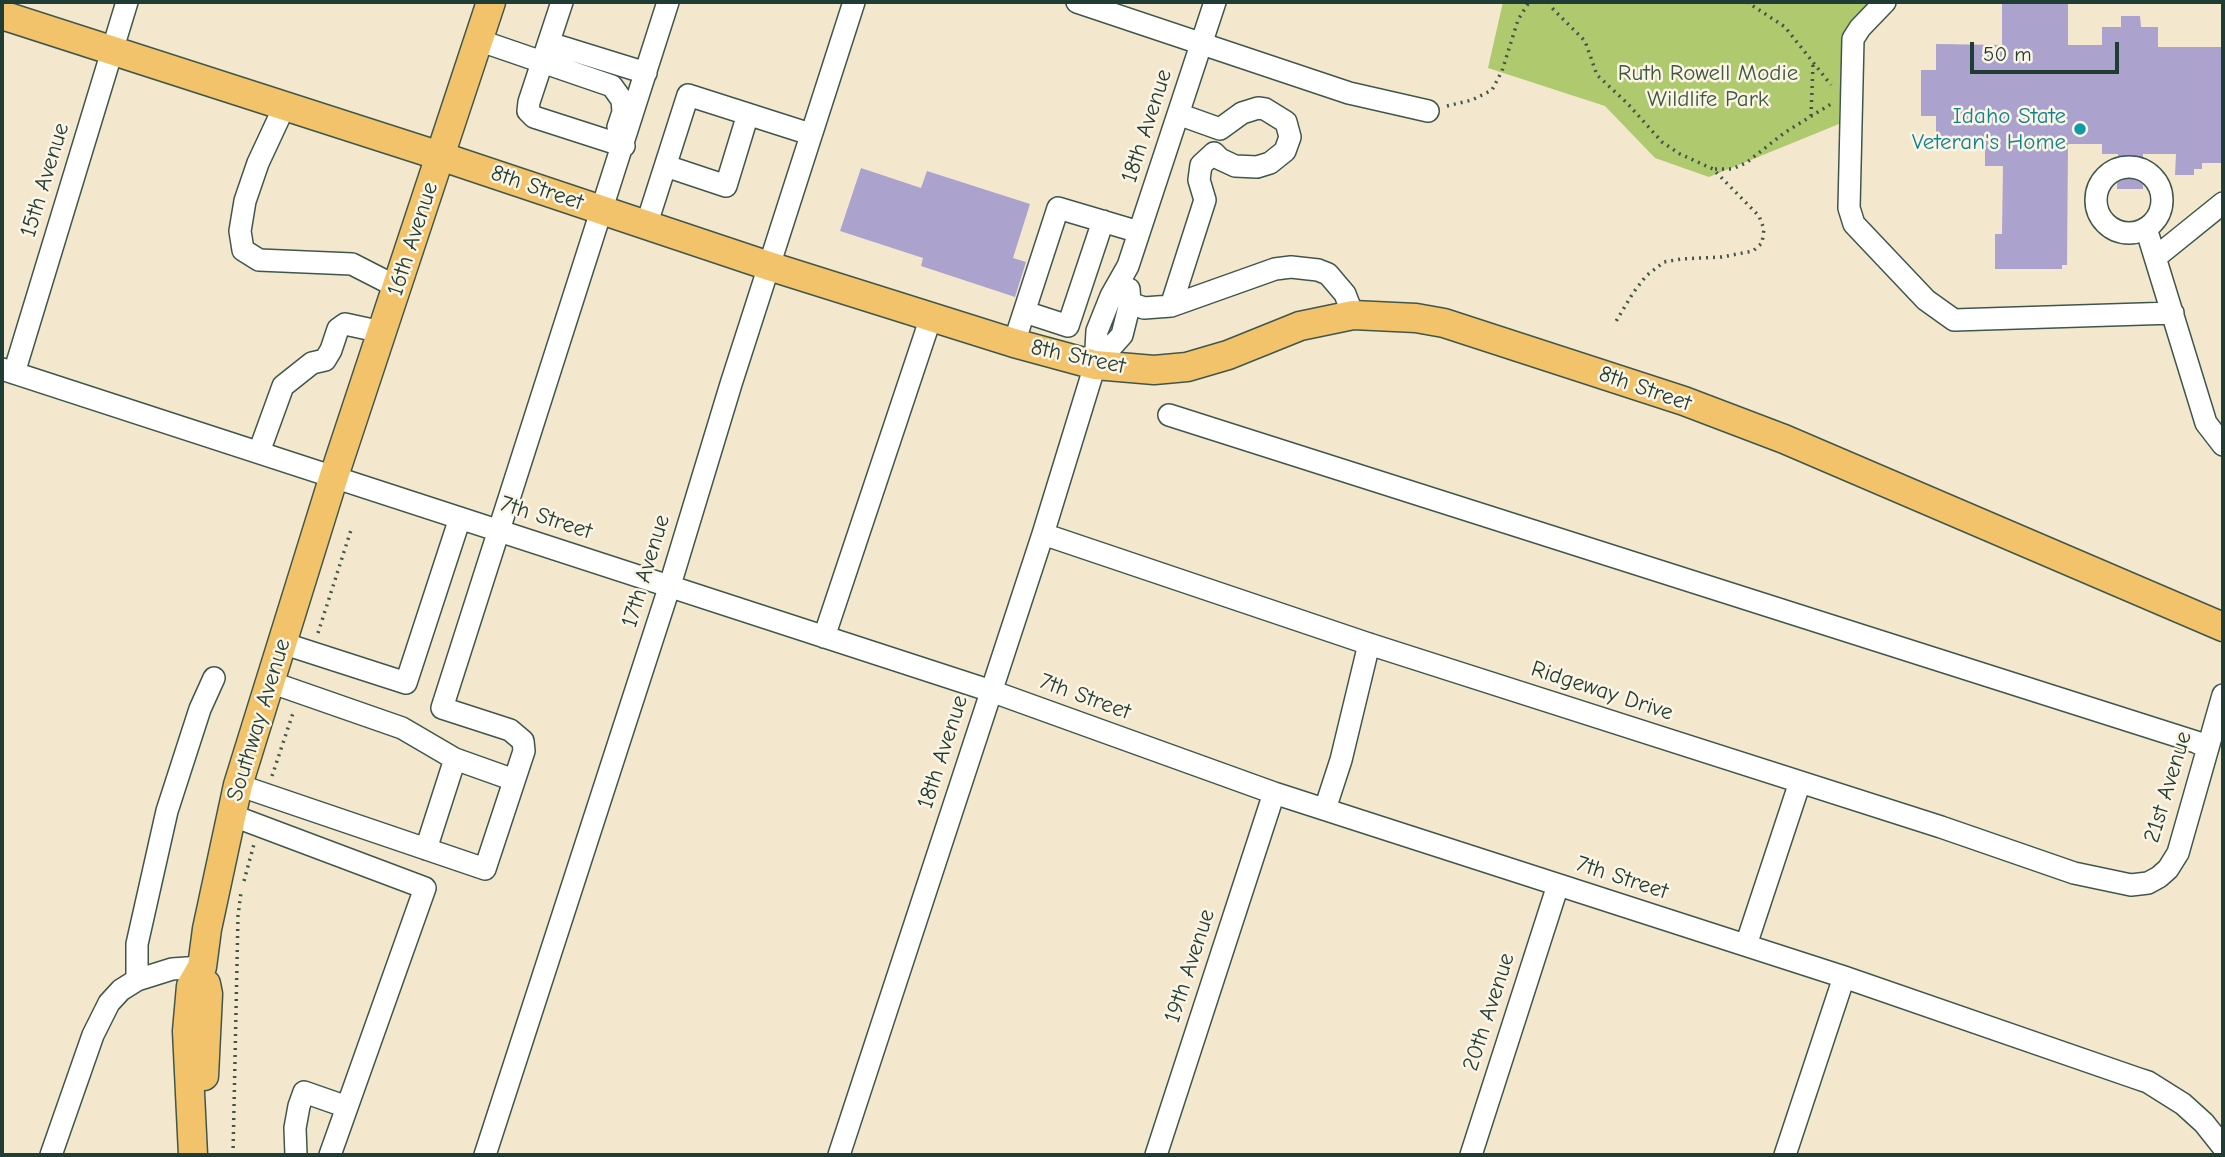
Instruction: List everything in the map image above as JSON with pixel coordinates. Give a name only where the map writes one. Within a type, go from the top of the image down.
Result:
[{"type":"main road","name":"16th Avenue","points":[[334,476],[491,2]]},
{"type":"main road","name":"8th Street","points":[[2,15],[285,105],[769,266],[1014,343],[1095,365],[1154,370],[1187,366],[1228,355],[1300,326],[1353,315],[1416,318],[1444,323],[1684,401],[1784,439],[2223,627]]},
{"type":"main road","name":"Southway Avenue","points":[[194,1155],[206,1062],[208,994],[202,967],[207,929],[238,785],[334,476]]},
{"type":"street","name":"15th Avenue","points":[[8,371],[127,2]]},
{"type":"street","points":[[562,2],[528,111],[534,117],[618,144]]},
{"type":"street","points":[[618,144],[646,73],[668,2]]},
{"type":"street","name":"17th Avenue","points":[[488,1154],[854,2]]},
{"type":"street","points":[[1077,2],[1349,93],[1428,111]]},
{"type":"street","name":"18th Avenue","points":[[839,1155],[1043,534],[1095,365],[1097,331],[1111,296],[1128,266],[1215,2]]},
{"type":"street","points":[[1885,2],[1853,39],[1846,98],[1849,208],[1854,224],[1926,300],[1954,320],[2173,313]]},
{"type":"street","points":[[478,40],[646,73]]},
{"type":"street","points":[[238,785],[485,869],[524,751],[523,741],[510,730],[442,708],[603,211],[623,112],[618,92],[602,80],[545,52]]},
{"type":"street","points":[[646,226],[688,95],[810,134]]},
{"type":"street","points":[[285,105],[258,163],[245,201],[240,231],[243,250],[259,260],[352,264],[397,287]]},
{"type":"street","points":[[1258,108],[1265,109],[1286,122],[1290,136],[1286,151],[1269,163],[1257,167],[1228,164],[1214,153],[1214,140],[1220,128],[1242,113],[1258,108]]},
{"type":"street","points":[[666,166],[726,186],[748,114]]},
{"type":"street","points":[[1178,114],[1220,128]]},
{"type":"street","points":[[1171,306],[1205,200],[1199,173],[1204,160],[1214,153]]},
{"type":"street","points":[[2156,257],[2223,203]]},
{"type":"street","points":[[1014,343],[1058,208],[1139,232]]},
{"type":"street","points":[[1025,312],[1068,327],[1103,221]]},
{"type":"street","points":[[2146,228],[2206,423],[2223,446]]},
{"type":"street","name":"18th Avenue","points":[[1095,365],[1122,335],[1130,303],[1128,266]]},
{"type":"street","points":[[1130,303],[1144,308],[1171,306],[1275,269],[1291,267],[1328,274],[1345,294],[1353,315]]},
{"type":"street","points":[[824,636],[931,317]]},
{"type":"street","points":[[259,452],[283,386],[312,363],[325,360],[338,329],[345,324],[382,332]]},
{"type":"street","name":"7th Street","points":[[8,371],[991,691],[1274,793],[1844,977],[2148,1082],[2183,1104],[2204,1122],[2223,1147]]},
{"type":"street","points":[[1168,415],[2208,748]]},
{"type":"street","points":[[282,643],[406,682],[460,518]]},
{"type":"street","name":"Ridgeway Drive","points":[[1043,534],[1369,644],[2074,873],[2131,885],[2148,883]]},
{"type":"street","points":[[1325,809],[1341,760],[1369,644]]},
{"type":"street","points":[[137,979],[137,944],[166,811],[188,743],[214,678]]},
{"type":"street","points":[[270,682],[402,728],[455,759],[514,780]]},
{"type":"street","name":"21st Avenue","points":[[2148,883],[2168,869],[2178,853],[2223,695]]},
{"type":"street","points":[[426,849],[455,759]]},
{"type":"street","points":[[1746,946],[1800,782]]},
{"type":"street","name":"19th Avenue","points":[[1156,1155],[1274,793]]},
{"type":"street","points":[[231,815],[425,888],[346,1107],[332,1154]]},
{"type":"street","name":"20th Avenue","points":[[1471,1155],[1558,885]]},
{"type":"street","points":[[51,1155],[99,1020],[121,990],[137,979],[172,969],[202,967]]},
{"type":"street","points":[[1785,1155],[1844,977]]},
{"type":"street","points":[[296,1155],[295,1128],[304,1092],[346,1107]]},
{"type":"path","points":[[1428,111],[1472,100],[1492,90],[1502,71],[1518,20],[1529,2]]},
{"type":"path","points":[[1550,2],[1551,7],[1585,41],[1597,75],[1671,148],[1713,169],[1759,216],[1764,229],[1762,243],[1753,251],[1741,255],[1664,262],[1646,276],[1615,323]]},
{"type":"path","points":[[1713,169],[1731,169],[1746,163],[1784,133],[1846,98],[1814,64],[1785,27],[1747,2]]},
{"type":"path","points":[[1811,116],[1814,64]]},
{"type":"path","points":[[233,1155],[238,916],[256,837]]},
{"type":"green space","name":"Ruth Rowell Modie Wildlife Park","points":[[1503,2],[1885,2],[1853,39],[1841,69],[1839,124],[1709,177],[1655,158],[1605,106],[1488,68]]},
{"type":"building","name":"Idaho State Veteran's Home","points":[[2002,2],[2068,2],[2068,45],[2102,45],[2102,27],[2121,27],[2121,16],[2140,16],[2141,27],[2158,27],[2158,47],[2223,47],[2223,163],[2202,163],[2202,169],[2194,169],[2194,175],[2175,175],[2176,154],[2143,154],[2143,189],[2117,189],[2118,154],[2102,154],[2102,144],[2068,144],[2067,265],[2062,265],[2062,269],[1995,269],[1995,234],[2002,234],[2003,166],[1985,166],[1985,142],[1936,142],[1936,116],[1921,116],[1921,70],[1936,70],[1936,44],[2002,45]]},
{"type":"building","points":[[861,168],[921,188],[927,171],[1030,204],[1013,258],[1026,262],[1015,297],[921,266],[923,258],[840,231]]},
{"type":"place","name":"Idaho State Veteran's Home","points":[[2080,129]]}]
